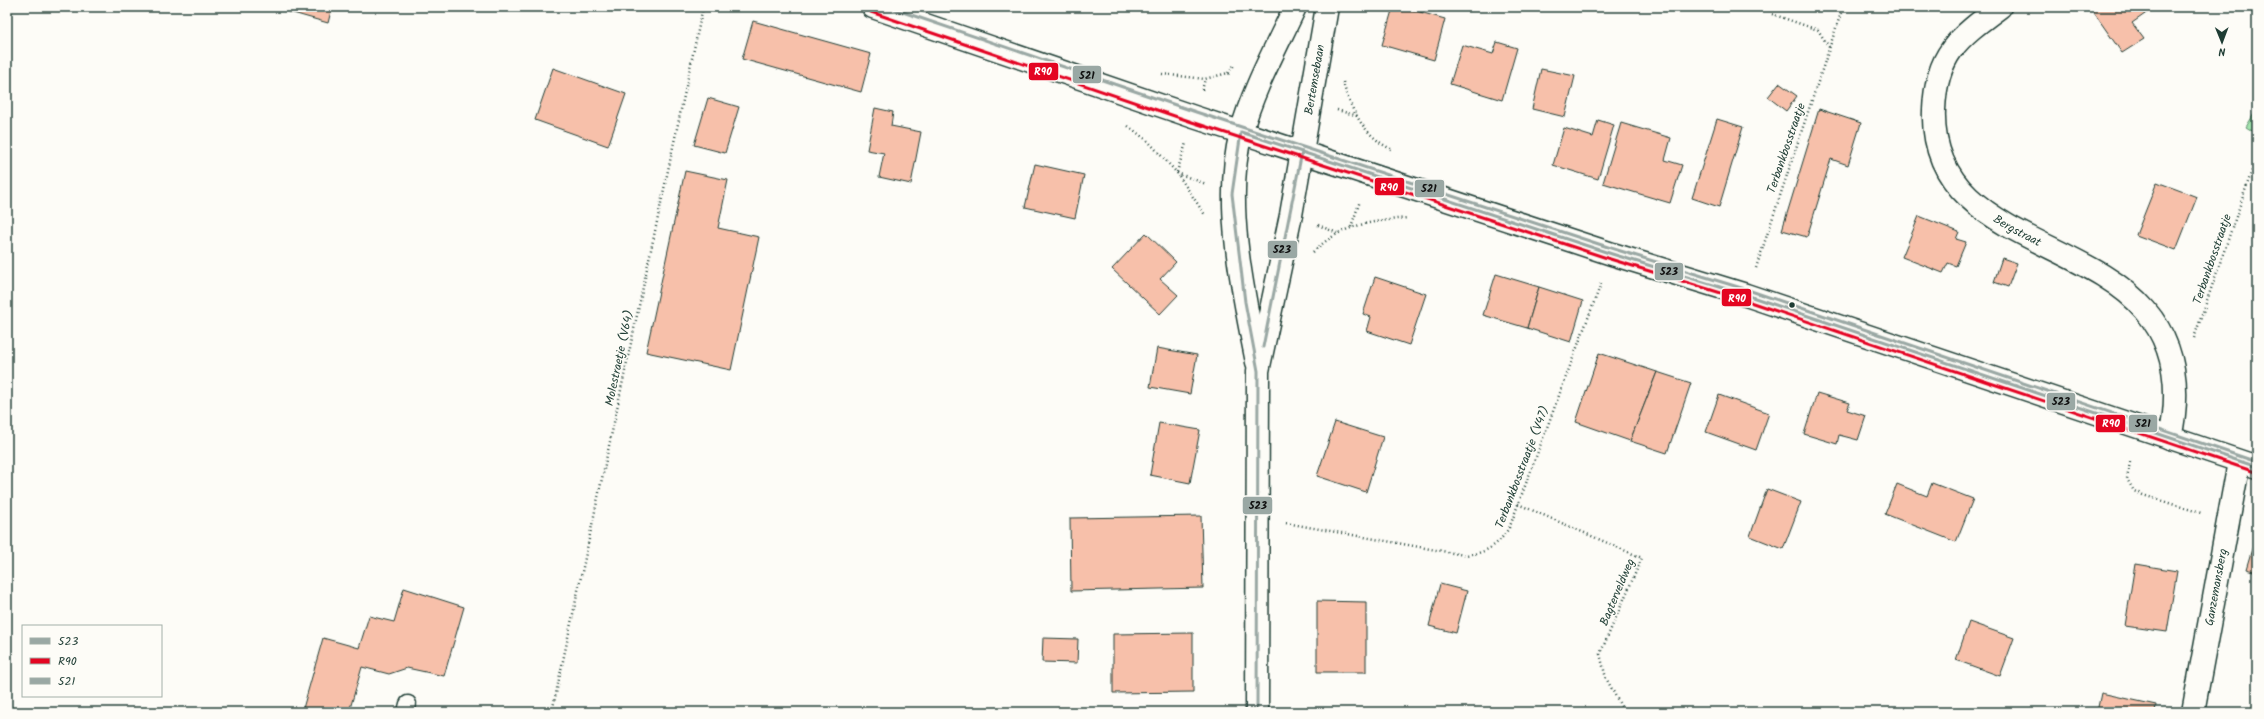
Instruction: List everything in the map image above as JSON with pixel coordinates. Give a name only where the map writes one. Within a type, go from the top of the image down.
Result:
[{"type":"street","points":[[873,7],[916,14],[1241,132],[1612,254],[1746,295],[2248,465]]},
{"type":"street","points":[[1257,712],[1258,371],[1245,302],[1232,194],[1241,132],[1259,84],[1295,7]]},
{"type":"street","name":"Bertemsebaan","points":[[1258,371],[1302,152],[1322,28],[1327,7]]},
{"type":"street","name":"Bergstraat","points":[[2000,7],[1965,33],[1950,49],[1940,70],[1934,92],[1934,116],[1936,141],[1942,164],[1955,183],[1986,212],[2005,225],[2105,277],[2136,300],[2158,326],[2172,362],[2176,385],[2176,410],[2170,438]]},
{"type":"street","name":"Ganzemansberg","points":[[2193,712],[2228,521],[2248,465]]},
{"type":"path","name":"Molestraetje (V64)","points":[[552,712],[702,7]]},
{"type":"path","name":"Terbankbosstraatje","points":[[1746,295],[1843,7]]},
{"type":"path","points":[[1772,14],[1818,30],[1830,48]]},
{"type":"path","points":[[1126,123],[1148,141],[1176,173]]},
{"type":"path","name":"Terbankbosstraatje","points":[[2172,362],[2193,341],[2257,156]]},
{"type":"path","name":"Terbankbosstraatje (V47)","points":[[1258,519],[1464,555],[1484,552],[1500,542],[1510,526],[1612,254]]},
{"type":"path","points":[[2130,462],[2127,480],[2134,491],[2228,521]]},
{"type":"path","name":"Bagterveldweg","points":[[1518,504],[1642,558],[1600,654],[1606,678],[1624,712]]},
{"type":"green space","points":[[2257,109],[2257,134],[2246,127]]},
{"type":"building","points":[[272,7],[332,7],[328,23]]},
{"type":"building","points":[[1393,7],[1402,7],[1445,19],[1434,60],[1382,45]]},
{"type":"building","points":[[1731,7],[1742,7],[1741,10]]},
{"type":"building","points":[[1887,7],[1900,7],[1898,10]]},
{"type":"building","points":[[2090,7],[2155,7],[2132,23],[2144,39],[2122,53]]},
{"type":"building","points":[[753,21],[871,54],[861,92],[742,59]]},
{"type":"building","points":[[1497,42],[1517,48],[1502,100],[1450,84],[1462,45],[1493,54]]},
{"type":"building","points":[[553,68],[626,94],[608,146],[535,120]]},
{"type":"building","points":[[1541,69],[1575,76],[1565,117],[1532,109]]},
{"type":"building","points":[[1779,83],[1797,96],[1786,111],[1768,97]]},
{"type":"building","points":[[708,98],[739,107],[725,153],[694,145]]},
{"type":"building","points":[[875,108],[893,112],[891,126],[921,132],[911,184],[879,177],[884,153],[867,150]]},
{"type":"building","points":[[1819,109],[1861,123],[1848,165],[1831,159],[1807,237],[1782,230]]},
{"type":"building","points":[[1717,119],[1743,127],[1719,207],[1692,198]]},
{"type":"building","points":[[1598,120],[1614,125],[1598,179],[1553,165],[1564,128],[1593,137]]},
{"type":"building","points":[[1621,123],[1671,138],[1665,160],[1682,165],[1670,203],[1603,183]]},
{"type":"building","points":[[1035,164],[1084,175],[1075,218],[1025,207]]},
{"type":"building","points":[[685,171],[728,180],[718,228],[759,237],[731,370],[646,352]]},
{"type":"building","points":[[2157,182],[2197,197],[2176,250],[2136,235]]},
{"type":"building","points":[[1919,216],[1959,232],[1956,239],[1966,242],[1956,266],[1948,263],[1943,273],[1902,257]]},
{"type":"building","points":[[1146,233],[1176,262],[1160,279],[1178,295],[1160,314],[1112,269]]},
{"type":"building","points":[[2002,258],[2017,263],[2008,287],[1994,282]]},
{"type":"building","points":[[1496,274],[1539,287],[1527,328],[1483,315]]},
{"type":"building","points":[[1375,277],[1426,294],[1409,345],[1367,331],[1371,317],[1363,314]]},
{"type":"building","points":[[2257,280],[2257,289],[2254,287]]},
{"type":"building","points":[[1539,287],[1583,301],[1571,342],[1527,328]]},
{"type":"building","points":[[1157,348],[1197,355],[1190,394],[1150,387]]},
{"type":"building","points":[[1599,353],[1657,372],[1630,441],[1576,422]]},
{"type":"building","points":[[1657,372],[1691,383],[1667,453],[1630,441]]},
{"type":"building","points":[[1817,393],[1850,403],[1847,410],[1866,416],[1858,440],[1839,435],[1837,444],[1804,434]]},
{"type":"building","points":[[1719,395],[1769,413],[1756,450],[1706,432]]},
{"type":"building","points":[[1335,422],[1383,437],[1366,492],[1317,476]]},
{"type":"building","points":[[1159,423],[1200,430],[1190,483],[1150,475]]},
{"type":"building","points":[[1932,483],[1973,499],[1956,542],[1885,514],[1897,484],[1927,496]]},
{"type":"building","points":[[1767,489],[1801,502],[1783,549],[1750,536]]},
{"type":"building","points":[[1201,516],[1203,588],[1071,591],[1070,518]]},
{"type":"building","points":[[2257,532],[2257,572],[2246,569]]},
{"type":"building","points":[[2135,564],[2177,571],[2167,632],[2125,626]]},
{"type":"building","points":[[1440,584],[1467,591],[1456,633],[1429,626]]},
{"type":"building","points":[[404,588],[464,607],[444,676],[407,668],[389,674],[362,667],[349,712],[302,712],[323,638],[359,648],[369,616],[394,622]]},
{"type":"building","points":[[1317,601],[1366,602],[1366,672],[1317,672]]},
{"type":"building","points":[[1969,622],[2014,638],[2000,676],[1956,660]]},
{"type":"building","points":[[1193,633],[1193,692],[1113,693],[1113,634]]},
{"type":"building","points":[[1043,638],[1078,639],[1077,663],[1042,662]]},
{"type":"building","points":[[2101,693],[2156,705],[2155,712],[2097,712]]},
{"type":"transit line","name":"521","points":[[888,7],[1196,112],[1614,249],[1748,290],[2257,462]]},
{"type":"transit line","name":"R90","points":[[871,12],[1192,122],[1610,259],[1744,300],[2255,472]]},
{"type":"transit line","name":"523","points":[[1257,712],[1258,371],[1245,302],[1232,194],[1241,132],[1612,254],[1746,295],[2257,467]]},
{"type":"transit line","name":"523","points":[[1263,347],[1302,152]]}]
